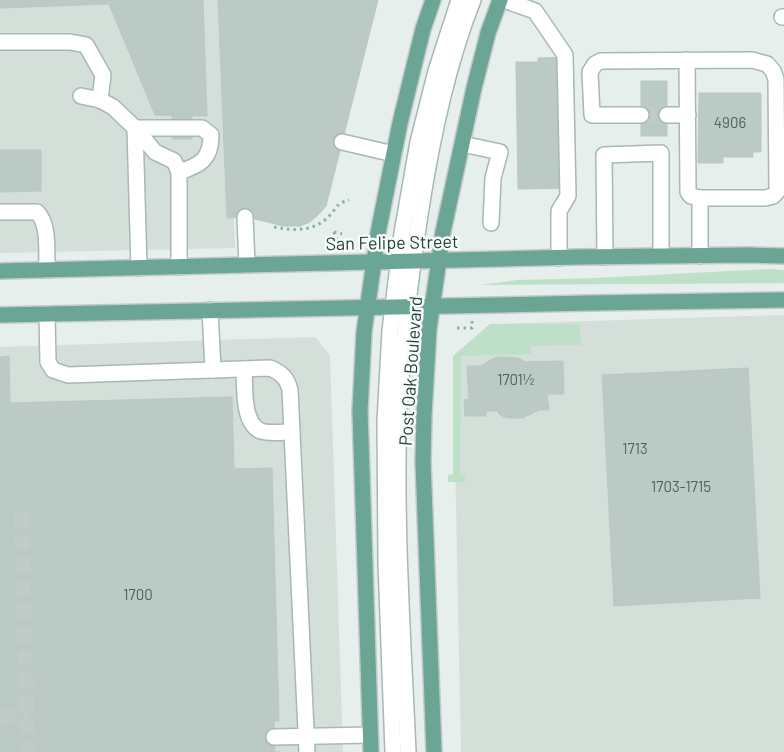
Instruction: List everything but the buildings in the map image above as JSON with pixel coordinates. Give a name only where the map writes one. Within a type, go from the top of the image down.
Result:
[{"type":"main road","points":[[371,752],[360,411],[364,332],[374,262],[400,122],[423,29],[433,0]]},
{"type":"main road","name":"Post Oak Boulevard","points":[[434,752],[423,462],[429,329],[444,232],[462,144],[488,33],[500,0]]},
{"type":"main road","name":"San Felipe Street","points":[[0,272],[605,257],[784,256]]},
{"type":"main road","points":[[0,316],[400,306],[784,300]]},
{"type":"lane","points":[[408,752],[398,518],[400,306],[398,262],[418,142],[436,71],[459,0]]},
{"type":"lane","points":[[393,752],[386,563],[385,421],[390,331],[414,261],[428,165],[464,23],[473,0]]},
{"type":"lane","points":[[504,0],[537,5],[565,55],[568,196],[559,210],[559,258]]},
{"type":"lane","points":[[0,42],[70,42],[86,45],[103,75],[100,100]]},
{"type":"lane","points":[[641,115],[592,116],[590,72],[594,64],[601,61],[687,60],[752,60],[767,64],[780,79],[777,192],[773,196],[764,198],[700,198],[692,196],[688,192],[687,60]]},
{"type":"lane","points":[[81,96],[100,100],[113,107],[135,128],[155,152],[174,161],[180,172],[179,267]]},
{"type":"lane","points":[[667,115],[688,115]]},
{"type":"lane","points":[[135,128],[202,128],[211,135],[211,144],[205,157],[197,166],[180,172]]},
{"type":"lane","points":[[135,128],[138,268]]},
{"type":"lane","points":[[342,142],[394,154]]},
{"type":"lane","points":[[462,144],[500,152],[494,178],[491,223]]},
{"type":"lane","points":[[605,257],[604,155],[661,153],[661,256]]},
{"type":"lane","points":[[700,198],[700,256]]},
{"type":"lane","points":[[0,212],[37,212],[41,216],[44,225],[46,270]]},
{"type":"lane","points":[[245,217],[247,266]]},
{"type":"lane","points":[[210,310],[213,370]]},
{"type":"lane","points":[[47,314],[48,362],[53,370],[68,375],[270,368],[288,379],[306,752]]},
{"type":"lane","points":[[244,369],[248,418],[253,425],[259,430],[266,432],[292,432]]},
{"type":"lane","points":[[274,737],[370,735]]},
{"type":"path","points":[[274,227],[290,230],[316,226],[330,216],[338,204],[349,200]]},
{"type":"path","points":[[337,240],[334,232],[342,234]]},
{"type":"path","points":[[457,328],[472,328]]},
{"type":"shaded area","points":[[0,0],[226,0],[235,248],[0,253]]},
{"type":"shaded area","points":[[784,315],[784,752],[461,752],[453,357],[490,324]]},
{"type":"shaded area","points":[[315,337],[330,355],[343,752],[0,752],[0,347]]},
{"type":"green space","points":[[770,269],[784,270],[784,283],[481,285],[518,280]]},
{"type":"green space","points":[[490,324],[580,324],[581,345],[531,346],[531,354],[461,356],[460,476],[465,476],[465,482],[448,482],[448,475],[453,474],[453,356]]},
{"type":"tunnel","points":[[641,115],[667,115]]},
{"type":"tunnel","points":[[21,512],[28,752]]},
{"type":"tunnel","points":[[0,717],[27,715]]}]
